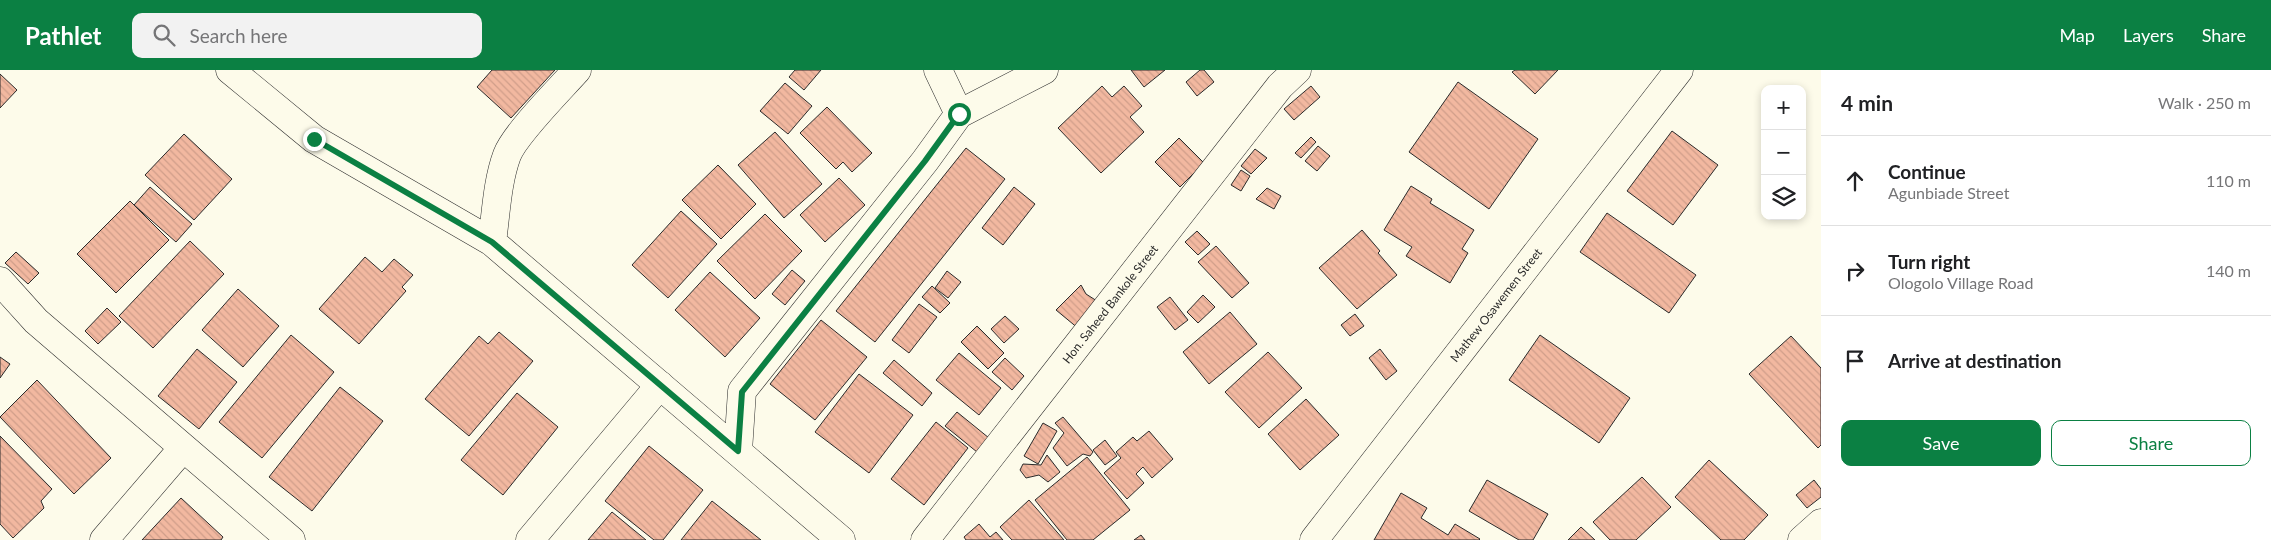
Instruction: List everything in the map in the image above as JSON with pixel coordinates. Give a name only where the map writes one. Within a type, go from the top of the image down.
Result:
[{"type":"street","points":[[230,70],[314,139],[492,242],[841,540]]},
{"type":"street","points":[[492,242],[502,173],[507,154],[517,139],[577,70]]},
{"type":"street","points":[[938,70],[959,114]]},
{"type":"street","points":[[738,451],[742,392],[925,161],[959,114],[1044,70]]},
{"type":"street","name":"Hon. Saheed Bankole Street","points":[[925,540],[1280,86],[1297,70]]},
{"type":"street","name":"Mathew Osawemen Street","points":[[1314,540],[1679,70]]},
{"type":"street","points":[[0,281],[36,321],[291,540]]},
{"type":"street","points":[[530,540],[660,385]]},
{"type":"street","points":[[104,540],[183,448]]},
{"type":"street","points":[[1802,540],[1821,523]]},
{"type":"building","points":[[492,70],[555,70],[511,118],[477,87]]},
{"type":"building","points":[[795,70],[821,70],[804,90],[789,77]]},
{"type":"building","points":[[1131,70],[1165,70],[1144,87]]},
{"type":"building","points":[[1200,70],[1204,70],[1214,82],[1197,96],[1186,82]]},
{"type":"building","points":[[1515,70],[1558,70],[1535,94],[1512,72]]},
{"type":"building","points":[[0,74],[17,90],[0,108]]},
{"type":"building","points":[[1458,82],[1538,139],[1489,209],[1409,152]]},
{"type":"building","points":[[785,83],[812,106],[788,134],[760,111]]},
{"type":"building","points":[[1102,86],[1112,97],[1124,86],[1142,106],[1130,117],[1144,132],[1101,173],[1058,128]]},
{"type":"building","points":[[1311,86],[1320,97],[1294,120],[1284,109]]},
{"type":"building","points":[[827,107],[872,153],[852,172],[843,162],[836,169],[800,133]]},
{"type":"building","points":[[1672,131],[1718,165],[1673,225],[1627,191]]},
{"type":"building","points":[[775,132],[822,184],[784,218],[738,165]]},
{"type":"building","points":[[184,134],[232,179],[194,220],[145,175]]},
{"type":"building","points":[[1311,137],[1316,142],[1301,158],[1295,153]]},
{"type":"building","points":[[1179,138],[1204,163],[1180,187],[1155,162]]},
{"type":"building","points":[[1318,146],[1330,156],[1317,171],[1305,161]]},
{"type":"building","points":[[966,148],[1005,179],[875,342],[836,311]]},
{"type":"building","points":[[1255,149],[1267,158],[1251,174],[1241,166]]},
{"type":"building","points":[[718,165],[756,204],[721,239],[682,200]]},
{"type":"building","points":[[1241,170],[1250,176],[1241,191],[1231,185]]},
{"type":"building","points":[[839,178],[865,205],[825,242],[800,215]]},
{"type":"building","points":[[1411,186],[1432,199],[1430,203],[1474,230],[1462,249],[1468,253],[1450,283],[1406,256],[1412,247],[1384,230]]},
{"type":"building","points":[[150,187],[192,224],[176,242],[134,205]]},
{"type":"building","points":[[1014,187],[1035,204],[1003,245],[982,228]]},
{"type":"building","points":[[1267,188],[1281,196],[1274,209],[1256,199]]},
{"type":"building","points":[[130,201],[169,240],[116,293],[77,254]]},
{"type":"building","points":[[681,211],[717,244],[668,298],[632,265]]},
{"type":"building","points":[[1607,213],[1696,275],[1669,313],[1580,252]]},
{"type":"building","points":[[765,214],[802,251],[755,299],[717,261]]},
{"type":"building","points":[[1362,230],[1397,275],[1357,309],[1319,268]]},
{"type":"building","points":[[1197,231],[1210,244],[1198,255],[1185,242]]},
{"type":"building","points":[[190,241],[224,274],[153,348],[119,316]]},
{"type":"building","points":[[1216,246],[1249,283],[1232,298],[1198,262]]},
{"type":"building","points":[[16,252],[39,273],[28,284],[5,263]]},
{"type":"building","points":[[365,257],[382,272],[394,259],[413,275],[402,287],[406,291],[359,344],[319,309]]},
{"type":"building","points":[[792,270],[805,281],[785,305],[772,294]]},
{"type":"building","points":[[947,271],[961,282],[948,298],[935,288]]},
{"type":"building","points":[[710,272],[760,318],[725,357],[675,310]]},
{"type":"building","points":[[1081,285],[1086,294],[1097,301],[1079,329],[1056,310]]},
{"type":"building","points":[[932,286],[950,303],[940,313],[922,297]]},
{"type":"building","points":[[238,289],[279,326],[243,367],[202,330]]},
{"type":"building","points":[[1203,295],[1215,307],[1198,323],[1187,312]]},
{"type":"building","points":[[1170,297],[1188,320],[1175,330],[1157,307]]},
{"type":"building","points":[[919,304],[937,317],[909,353],[892,340]]},
{"type":"building","points":[[107,308],[121,322],[98,344],[85,331]]},
{"type":"building","points":[[1230,312],[1257,344],[1209,384],[1183,352]]},
{"type":"building","points":[[1355,314],[1364,326],[1350,336],[1341,325]]},
{"type":"building","points":[[1005,316],[1019,329],[1004,343],[991,329]]},
{"type":"building","points":[[821,320],[867,357],[815,420],[770,384]]},
{"type":"building","points":[[977,326],[1004,353],[988,369],[961,342]]},
{"type":"building","points":[[499,332],[533,361],[469,436],[425,399],[479,336],[488,344]]},
{"type":"building","points":[[291,335],[334,372],[262,458],[219,422]]},
{"type":"building","points":[[1540,335],[1630,398],[1599,443],[1509,380]]},
{"type":"building","points":[[1791,336],[1821,368],[1821,445],[1818,448],[1749,374]]},
{"type":"building","points":[[197,349],[237,382],[199,429],[158,396]]},
{"type":"building","points":[[1380,349],[1397,371],[1386,380],[1369,358]]},
{"type":"building","points":[[1268,352],[1302,388],[1259,428],[1225,392]]},
{"type":"building","points":[[959,353],[1001,388],[979,415],[936,380]]},
{"type":"building","points":[[0,357],[10,364],[0,378]]},
{"type":"building","points":[[1005,358],[1024,376],[1012,390],[992,372]]},
{"type":"building","points":[[894,360],[932,393],[922,406],[883,373]]},
{"type":"building","points":[[859,374],[913,415],[869,473],[815,432]]},
{"type":"building","points":[[37,380],[111,458],[74,494],[0,417]]},
{"type":"building","points":[[340,387],[383,421],[312,511],[269,477]]},
{"type":"building","points":[[517,393],[558,427],[503,495],[461,460]]},
{"type":"building","points":[[1306,399],[1339,435],[1300,470],[1268,434]]},
{"type":"building","points":[[957,412],[989,438],[977,452],[945,426]]},
{"type":"building","points":[[1063,417],[1093,452],[1090,456],[1083,454],[1067,466],[1053,448],[1064,433],[1055,423]]},
{"type":"building","points":[[936,422],[968,448],[924,505],[891,479]]},
{"type":"building","points":[[1043,423],[1057,431],[1038,464],[1024,456]]},
{"type":"building","points":[[1149,431],[1173,459],[1152,478],[1143,467],[1136,474],[1144,483],[1127,499],[1104,473],[1121,458],[1116,452],[1133,437],[1137,441]]},
{"type":"building","points":[[0,436],[52,489],[41,501],[44,508],[13,538],[0,524]]},
{"type":"building","points":[[1105,440],[1117,456],[1105,465],[1093,450]]},
{"type":"building","points":[[649,446],[703,490],[663,540],[654,540],[605,501]]},
{"type":"building","points":[[1047,455],[1060,472],[1048,482],[1039,475],[1026,478],[1020,470],[1023,464],[1041,465]]},
{"type":"building","points":[[1087,457],[1130,510],[1093,540],[1067,540],[1035,500]]},
{"type":"building","points":[[1709,460],[1768,515],[1744,540],[1721,540],[1675,497]]},
{"type":"building","points":[[1642,477],[1671,507],[1636,540],[1610,540],[1593,522]]},
{"type":"building","points":[[1487,480],[1548,514],[1533,540],[1519,540],[1469,511]]},
{"type":"building","points":[[1814,480],[1821,489],[1821,497],[1807,508],[1796,495]]},
{"type":"building","points":[[1401,493],[1427,508],[1421,518],[1448,535],[1455,524],[1480,539],[1374,540]]},
{"type":"building","points":[[181,498],[223,537],[221,540],[142,540]]},
{"type":"building","points":[[1029,500],[1064,540],[1012,540],[1000,527]]},
{"type":"building","points":[[712,501],[761,540],[681,540]]},
{"type":"building","points":[[612,512],[646,540],[588,540]]},
{"type":"building","points":[[979,524],[990,537],[996,532],[1003,540],[966,540],[964,537]]},
{"type":"building","points":[[1581,527],[1595,540],[1568,540]]},
{"type":"building","points":[[1141,535],[1145,540],[1134,540]]},
{"type":"route","points":[[314,139],[492,242],[738,451],[742,392],[925,161],[959,114]]}]
